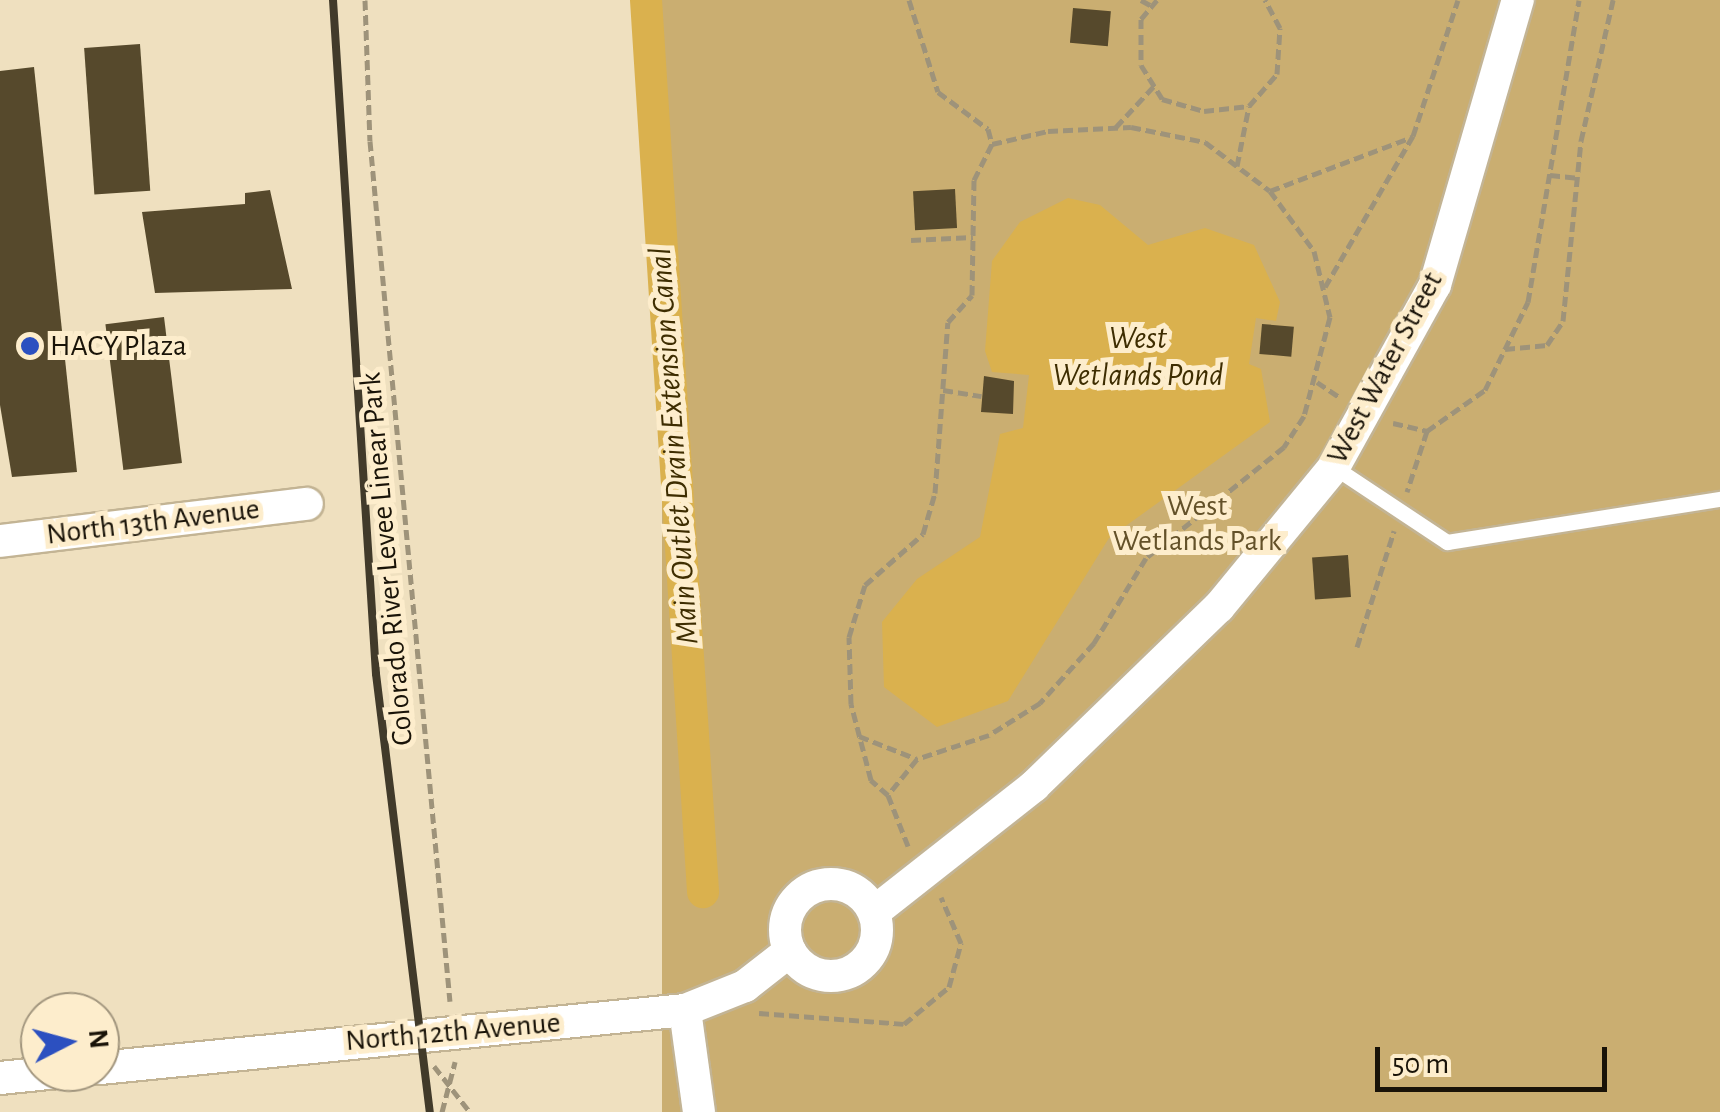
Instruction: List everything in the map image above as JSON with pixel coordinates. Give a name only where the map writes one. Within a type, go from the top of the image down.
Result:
[{"type":"street","name":"West Water Street","points":[[874,912],[1034,786],[1219,606],[1334,467],[1434,285],[1518,0]]},
{"type":"street","name":"North 13th Avenue","points":[[0,541],[307,504]]},
{"type":"street","points":[[844,886],[874,912],[876,943],[843,976],[812,972],[790,950],[786,920],[816,887],[844,886]]},
{"type":"street","name":"North 12th Avenue","points":[[120,1067],[453,1044],[685,1010],[744,986],[790,950]]},
{"type":"street","points":[[685,1010],[699,1112]]},
{"type":"lane","points":[[1334,467],[1446,542],[1720,498]]},
{"type":"path","name":"Colorado River Levee Linear Park","points":[[366,0],[370,141],[453,1044],[451,1088],[442,1112]]},
{"type":"path","points":[[739,1019],[904,1024],[949,986],[960,943],[888,795],[871,780],[859,736],[850,637],[864,585],[923,534],[948,322],[972,295],[974,180],[992,144],[988,129],[938,92],[909,0]]},
{"type":"path","points":[[1140,0],[1154,3],[1141,19],[1142,65],[1162,99],[1204,111],[1250,106]]},
{"type":"path","points":[[1237,166],[1250,106],[1276,74],[1280,28],[1265,0]]},
{"type":"path","points":[[1324,290],[1413,136],[1458,0]]},
{"type":"path","points":[[1426,431],[1485,390],[1528,302],[1579,0]]},
{"type":"path","points":[[1505,349],[1547,345],[1563,321],[1576,178],[1613,0]]},
{"type":"path","points":[[1116,127],[1154,86]]},
{"type":"path","points":[[888,795],[917,759],[989,734],[1040,702],[1094,643],[1146,558],[1284,447],[1317,382],[1330,317],[1314,251],[1270,190],[1205,142],[1116,127],[992,144]]},
{"type":"path","points":[[1270,190],[1413,136]]},
{"type":"path","points":[[1549,175],[1576,178]]},
{"type":"path","points":[[911,240],[973,238]]},
{"type":"path","points":[[943,390],[982,396]]},
{"type":"path","points":[[859,736],[917,759]]},
{"type":"path","points":[[453,1044],[434,1067],[470,1112]]},
{"type":"green space","name":"West Wetlands Park","points":[[662,0],[1720,0],[1720,1112],[662,1112]]},
{"type":"water","name":"West Wetlands Pond","points":[[1068,198],[1100,205],[1148,245],[1205,228],[1254,245],[1280,302],[1276,321],[1256,318],[1249,364],[1261,369],[1270,422],[1109,538],[1008,701],[937,727],[884,687],[882,622],[917,579],[980,537],[1000,434],[1023,428],[1029,375],[992,372],[985,351],[992,261],[1020,222]]},
{"type":"building","points":[[1073,8],[1111,11],[1108,46],[1070,43]]},
{"type":"building","points":[[140,44],[150,191],[94,195],[84,48]]},
{"type":"building","points":[[34,67],[77,472],[12,477],[0,405],[0,71]]},
{"type":"building","points":[[955,189],[957,228],[915,230],[913,191]]},
{"type":"building","name":"HACY Plaza","points":[[270,190],[292,289],[155,293],[142,212],[245,204],[245,193]]},
{"type":"building","name":"HACY Plaza","points":[[164,317],[182,463],[123,470],[105,324]]},
{"type":"building","points":[[1262,324],[1294,327],[1291,357],[1259,354]]},
{"type":"building","points":[[984,376],[1014,381],[1013,414],[981,412]]},
{"type":"building","points":[[1348,555],[1351,597],[1315,599],[1312,558]]},
{"type":"waterway","name":"Main Outlet Drain Extension Canal","points":[[646,0],[703,892]]},
{"type":"railway","points":[[333,0],[376,674],[430,1112]]},
{"type":"place","name":"HACY Plaza","points":[[30,346]]}]
